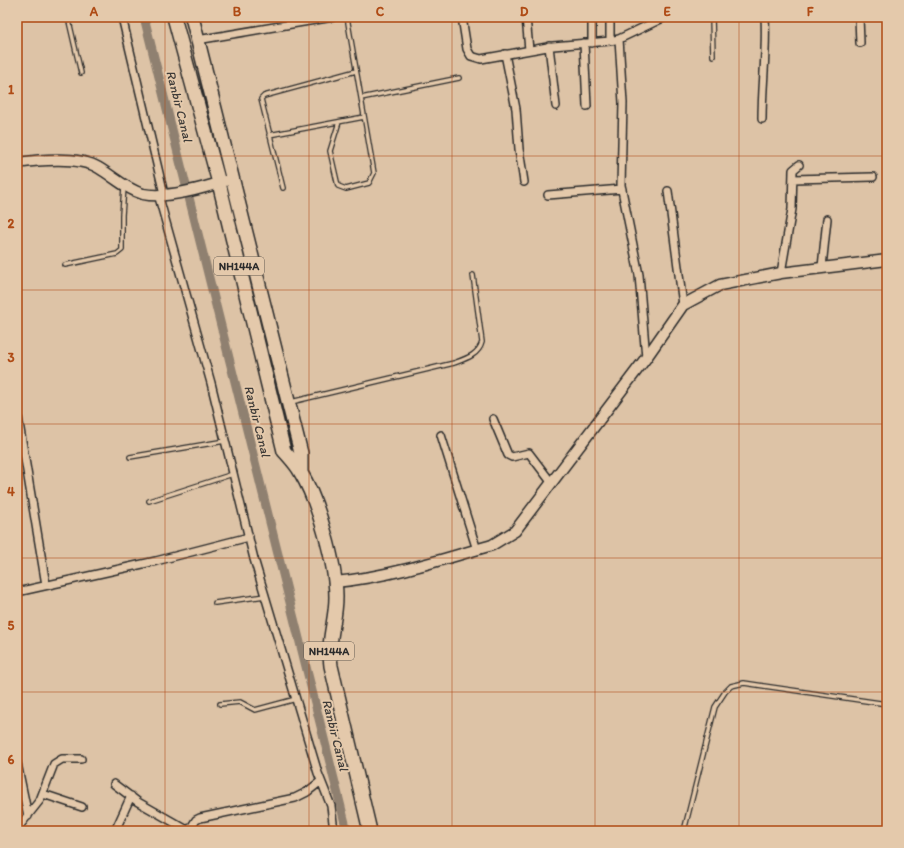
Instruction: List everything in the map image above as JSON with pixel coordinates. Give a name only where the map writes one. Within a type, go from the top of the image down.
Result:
[{"type":"highway","name":"NH144A","points":[[174,17],[219,183],[284,451],[301,472],[319,514],[335,582],[336,608],[330,637],[329,654],[370,831]]},
{"type":"highway","points":[[192,17],[197,40]]},
{"type":"highway","name":"NH144A","points":[[197,40],[301,453],[301,472]]},
{"type":"street","points":[[122,17],[161,194],[211,383],[249,537],[296,699],[321,781],[331,806],[334,831]]},
{"type":"street","points":[[197,40],[333,17]]},
{"type":"street","points":[[462,17],[467,49],[471,56],[481,59],[549,46],[592,43],[620,39],[665,17]]},
{"type":"street","points":[[526,17],[529,50]]},
{"type":"street","points":[[592,17],[592,43]]},
{"type":"street","points":[[610,17],[610,41]]},
{"type":"street","points":[[762,119],[763,76],[766,48],[765,17]]},
{"type":"street","points":[[859,17],[860,43]]},
{"type":"street","points":[[620,39],[623,103],[620,173],[639,275],[646,358]]},
{"type":"street","points":[[584,43],[587,106]]},
{"type":"street","points":[[549,46],[556,106]]},
{"type":"street","points":[[505,54],[516,109],[519,149],[524,182]]},
{"type":"street","points":[[17,163],[36,161],[71,161],[87,164],[99,168],[124,186],[145,194],[161,194],[200,188],[232,179]]},
{"type":"street","points":[[781,274],[792,209],[793,169],[799,165]]},
{"type":"street","points":[[793,179],[872,178]]},
{"type":"street","points":[[548,195],[622,189]]},
{"type":"street","points":[[668,191],[683,305]]},
{"type":"street","points":[[822,268],[827,219]]},
{"type":"street","points":[[335,582],[355,580],[389,573],[477,550],[505,539],[515,531],[646,358],[683,305],[720,285],[781,274],[887,260]]},
{"type":"street","points":[[17,411],[20,447],[46,585]]},
{"type":"street","points":[[492,419],[508,455],[512,457],[529,453],[551,482]]},
{"type":"street","points":[[441,435],[477,550]]},
{"type":"street","points":[[17,592],[156,561],[249,537]]},
{"type":"street","points":[[20,830],[44,794],[56,763],[62,759],[80,758]]},
{"type":"street","points":[[17,763],[28,816]]},
{"type":"street","points":[[114,784],[145,806],[189,831],[196,820],[200,818],[295,798],[307,792],[321,781]]},
{"type":"street","points":[[44,794],[82,807]]},
{"type":"street","points":[[115,831],[131,796]]},
{"type":"lane","points":[[68,17],[81,73]]},
{"type":"lane","points":[[339,122],[330,151],[337,184],[340,188],[346,189],[369,183],[373,178],[347,17]]},
{"type":"lane","points":[[712,17],[713,56]]},
{"type":"lane","points":[[283,188],[261,102],[262,97],[356,71]]},
{"type":"lane","points":[[361,98],[459,78]]},
{"type":"lane","points":[[269,135],[364,116]]},
{"type":"lane","points":[[65,265],[117,254],[122,250],[124,186]]},
{"type":"lane","points":[[288,403],[454,363],[470,357],[478,351],[482,342],[473,276]]},
{"type":"lane","points":[[130,457],[225,441]]},
{"type":"lane","points":[[149,501],[233,474]]},
{"type":"lane","points":[[215,604],[265,596]]},
{"type":"lane","points":[[684,831],[712,715],[724,692],[731,686],[744,683],[887,704]]},
{"type":"lane","points":[[220,704],[240,702],[255,710],[296,699]]},
{"type":"waterway","name":"Ranbir Canal","points":[[144,17],[347,831]]}]
